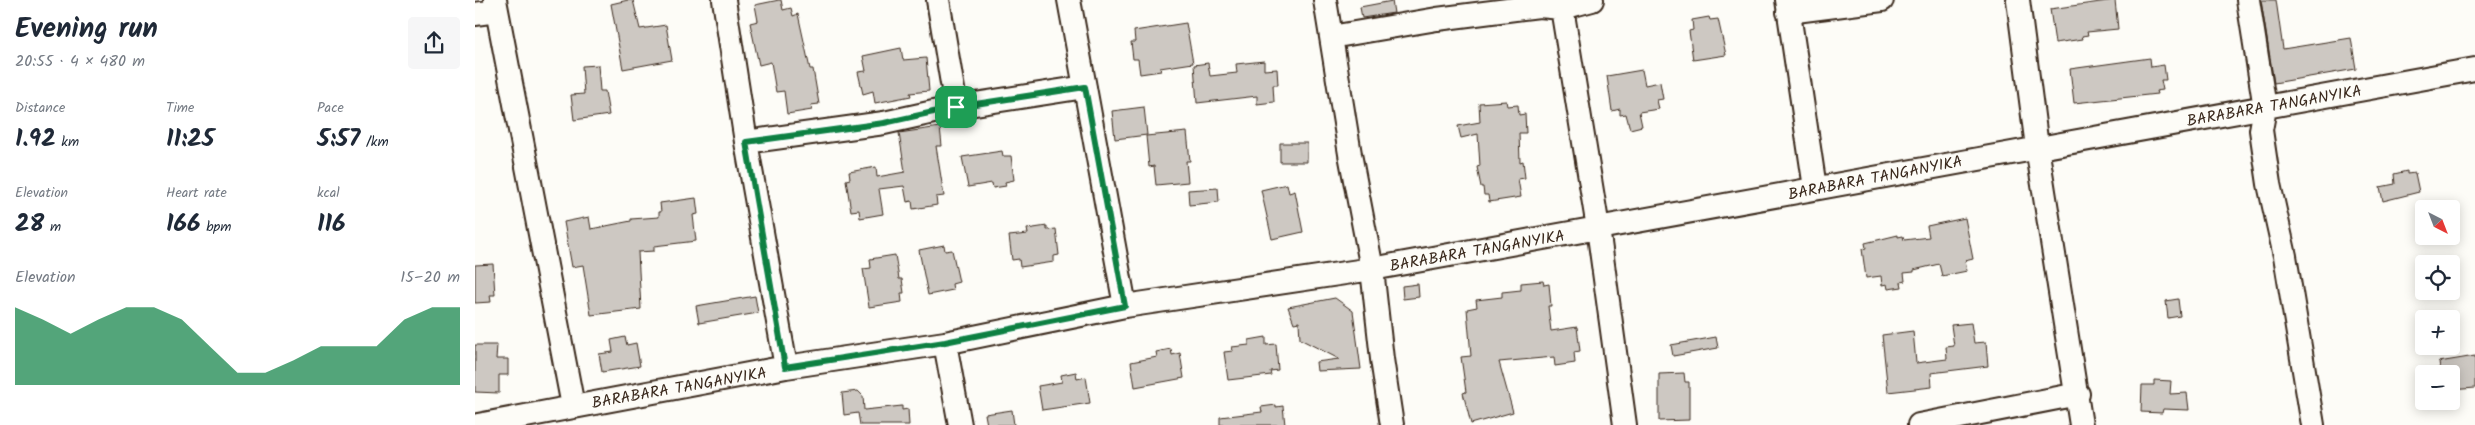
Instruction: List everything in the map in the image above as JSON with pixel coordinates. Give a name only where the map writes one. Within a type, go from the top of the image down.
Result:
[{"type":"street","points":[[724,0],[746,142],[785,367]]},
{"type":"street","points":[[938,0],[956,107]]},
{"type":"street","points":[[1069,0],[1125,306]]},
{"type":"street","points":[[1325,0],[1350,154],[1372,269],[1381,359],[1392,425]]},
{"type":"street","points":[[1331,37],[1437,18],[1539,6],[1562,8],[1592,0]]},
{"type":"street","points":[[1815,188],[1787,6],[1882,0]]},
{"type":"street","points":[[2018,0],[2037,147],[2078,394],[2081,425]]},
{"type":"street","points":[[2248,0],[2265,108],[2261,130],[2269,184],[2285,256],[2313,425]]},
{"type":"street","points":[[489,8],[573,406]]},
{"type":"street","points":[[1562,8],[1598,228],[1625,425]]},
{"type":"street","name":"BARABARA TANGANYIKA","points":[[478,425],[785,367],[945,342],[1125,306],[1372,269],[2475,69]]},
{"type":"street","points":[[746,142],[884,123],[956,107],[1085,87]]},
{"type":"street","points":[[945,342],[961,425]]},
{"type":"street","points":[[1919,425],[2078,394]]},
{"type":"building","points":[[633,0],[640,29],[666,25],[672,60],[623,69],[611,4]]},
{"type":"building","points":[[781,0],[783,10],[791,8],[793,16],[798,14],[810,69],[813,69],[819,104],[811,105],[812,110],[787,114],[784,91],[776,92],[771,62],[759,65],[750,23],[758,21],[755,5]]},
{"type":"building","points":[[2115,0],[2118,29],[2087,32],[2088,35],[2082,36],[2083,39],[2055,43],[2050,9]]},
{"type":"building","points":[[2261,0],[2276,0],[2283,49],[2351,38],[2356,69],[2274,83]]},
{"type":"building","points":[[1392,1],[1394,13],[1362,18],[1360,7]]},
{"type":"building","points":[[1709,17],[1710,20],[1718,19],[1726,55],[1693,60],[1689,31],[1693,30],[1692,20]]},
{"type":"building","points":[[1186,23],[1193,63],[1160,68],[1161,71],[1140,74],[1138,59],[1133,59],[1131,42],[1135,42],[1134,31]]},
{"type":"building","points":[[901,48],[903,60],[926,58],[929,91],[910,93],[911,96],[875,103],[873,91],[863,94],[858,72],[866,71],[863,56]]},
{"type":"building","points":[[2150,58],[2151,67],[2164,65],[2166,80],[2161,80],[2163,90],[2156,91],[2157,94],[2074,103],[2070,69]]},
{"type":"building","points":[[1264,61],[1264,70],[1277,69],[1278,85],[1273,85],[1274,102],[1257,104],[1257,96],[1197,103],[1194,65],[1208,63],[1210,76],[1237,73],[1236,64]]},
{"type":"building","points":[[598,65],[600,91],[605,91],[609,115],[574,120],[571,95],[584,94],[582,66]]},
{"type":"building","points":[[1642,70],[1645,85],[1660,82],[1663,99],[1657,100],[1659,109],[1639,112],[1642,126],[1630,129],[1626,114],[1620,115],[1620,109],[1612,111],[1607,76]]},
{"type":"building","points":[[1506,101],[1507,106],[1518,105],[1519,115],[1525,114],[1526,133],[1519,133],[1520,162],[1523,161],[1525,178],[1518,179],[1521,197],[1489,202],[1488,195],[1484,195],[1483,187],[1481,187],[1477,167],[1480,166],[1478,134],[1461,138],[1458,126],[1480,122],[1479,103]]},
{"type":"building","points":[[1144,107],[1147,135],[1115,139],[1112,111]]},
{"type":"building","points":[[940,127],[942,146],[936,146],[944,196],[936,197],[937,205],[913,209],[912,201],[907,202],[904,186],[879,189],[883,214],[860,218],[859,210],[851,211],[846,180],[850,179],[849,172],[876,167],[877,177],[905,172],[899,133]]},
{"type":"building","points":[[1187,132],[1190,161],[1186,161],[1188,182],[1156,185],[1154,166],[1149,167],[1146,136]]},
{"type":"building","points":[[1280,143],[1307,143],[1307,162],[1280,162]]},
{"type":"building","points":[[1002,151],[1003,156],[1011,156],[1014,180],[1005,182],[1006,186],[993,188],[992,183],[968,187],[962,157]]},
{"type":"building","points":[[2407,171],[2407,174],[2415,173],[2419,192],[2383,201],[2380,187],[2395,184],[2394,174]]},
{"type":"building","points":[[1287,184],[1289,193],[1295,191],[1303,232],[1272,239],[1261,190]]},
{"type":"building","points":[[1218,188],[1219,202],[1189,205],[1188,190]]},
{"type":"building","points":[[696,198],[698,214],[693,215],[696,241],[654,246],[654,251],[638,252],[641,309],[591,315],[583,265],[572,267],[564,222],[589,217],[591,229],[631,221],[631,219],[659,217],[659,212],[661,212],[660,203]]},
{"type":"building","points":[[1965,218],[1973,259],[1965,261],[1967,271],[1942,276],[1939,264],[1914,270],[1914,272],[1904,273],[1905,281],[1901,282],[1902,287],[1888,289],[1887,284],[1882,285],[1881,276],[1866,278],[1862,249],[1866,248],[1865,243],[1898,235],[1898,237],[1903,236],[1904,240],[1929,237],[1927,226]]},
{"type":"building","points":[[1047,226],[1047,230],[1056,229],[1059,255],[1054,256],[1054,262],[1020,267],[1019,259],[1012,260],[1009,236],[1028,234],[1027,229]]},
{"type":"building","points":[[944,245],[945,251],[952,250],[959,282],[952,284],[953,290],[928,295],[919,250]]},
{"type":"building","points":[[895,255],[899,279],[902,279],[904,293],[901,293],[902,302],[869,307],[863,269],[871,268],[870,259]]},
{"type":"building","points":[[493,264],[495,295],[490,295],[491,302],[475,303],[475,265]]},
{"type":"building","points":[[1543,281],[1544,285],[1549,284],[1551,306],[1548,306],[1551,331],[1577,327],[1580,351],[1574,352],[1575,363],[1555,366],[1554,357],[1499,362],[1513,412],[1471,424],[1463,393],[1466,392],[1461,357],[1471,356],[1467,309],[1477,307],[1476,300],[1502,297],[1502,292],[1521,290],[1521,283]]},
{"type":"building","points":[[1418,284],[1419,297],[1403,299],[1402,286]]},
{"type":"building","points":[[755,296],[758,313],[699,323],[696,306]]},
{"type":"building","points":[[1335,298],[1353,311],[1361,369],[1317,371],[1316,362],[1339,359],[1300,339],[1299,322],[1294,323],[1288,307]]},
{"type":"building","points":[[2178,299],[2180,316],[2168,318],[2166,301]]},
{"type":"building","points":[[1971,323],[1974,343],[1986,342],[1988,366],[1931,373],[1932,387],[1888,392],[1882,335],[1913,331],[1916,363],[1947,359],[1946,347],[1954,346],[1951,325]]},
{"type":"building","points":[[625,337],[627,345],[636,343],[640,366],[602,372],[599,354],[613,352],[611,340]]},
{"type":"building","points":[[1266,337],[1266,345],[1276,344],[1278,370],[1270,371],[1271,375],[1228,380],[1224,352],[1233,351],[1232,347],[1249,345],[1249,340]]},
{"type":"building","points":[[1716,337],[1718,348],[1673,356],[1671,345]]},
{"type":"building","points":[[475,345],[497,345],[496,359],[508,359],[508,375],[499,375],[499,393],[475,392]]},
{"type":"building","points":[[1171,349],[1172,355],[1180,353],[1184,378],[1135,387],[1131,362],[1157,357],[1156,352]]},
{"type":"building","points":[[2475,356],[2475,388],[2460,389],[2460,365],[2440,365],[2439,362]]},
{"type":"building","points":[[1076,372],[1077,379],[1086,377],[1090,403],[1042,410],[1038,386],[1062,382],[1061,375]]},
{"type":"building","points":[[1684,373],[1685,382],[1689,382],[1689,420],[1659,421],[1659,374]]},
{"type":"building","points":[[2154,380],[2171,381],[2170,394],[2187,393],[2189,410],[2163,409],[2162,413],[2141,412],[2142,385],[2154,385]]},
{"type":"building","points":[[858,391],[863,396],[864,410],[902,406],[902,410],[908,409],[909,425],[860,425],[858,413],[844,415],[842,393]]},
{"type":"building","points":[[1276,405],[1276,407],[1283,406],[1285,425],[1220,425],[1220,417],[1262,412],[1261,407]]},
{"type":"building","points":[[1012,410],[1014,425],[987,425],[985,414]]},
{"type":"route","points":[[1085,87],[1125,306],[945,342],[785,367],[746,142],[884,123],[956,107],[1085,87]]}]
